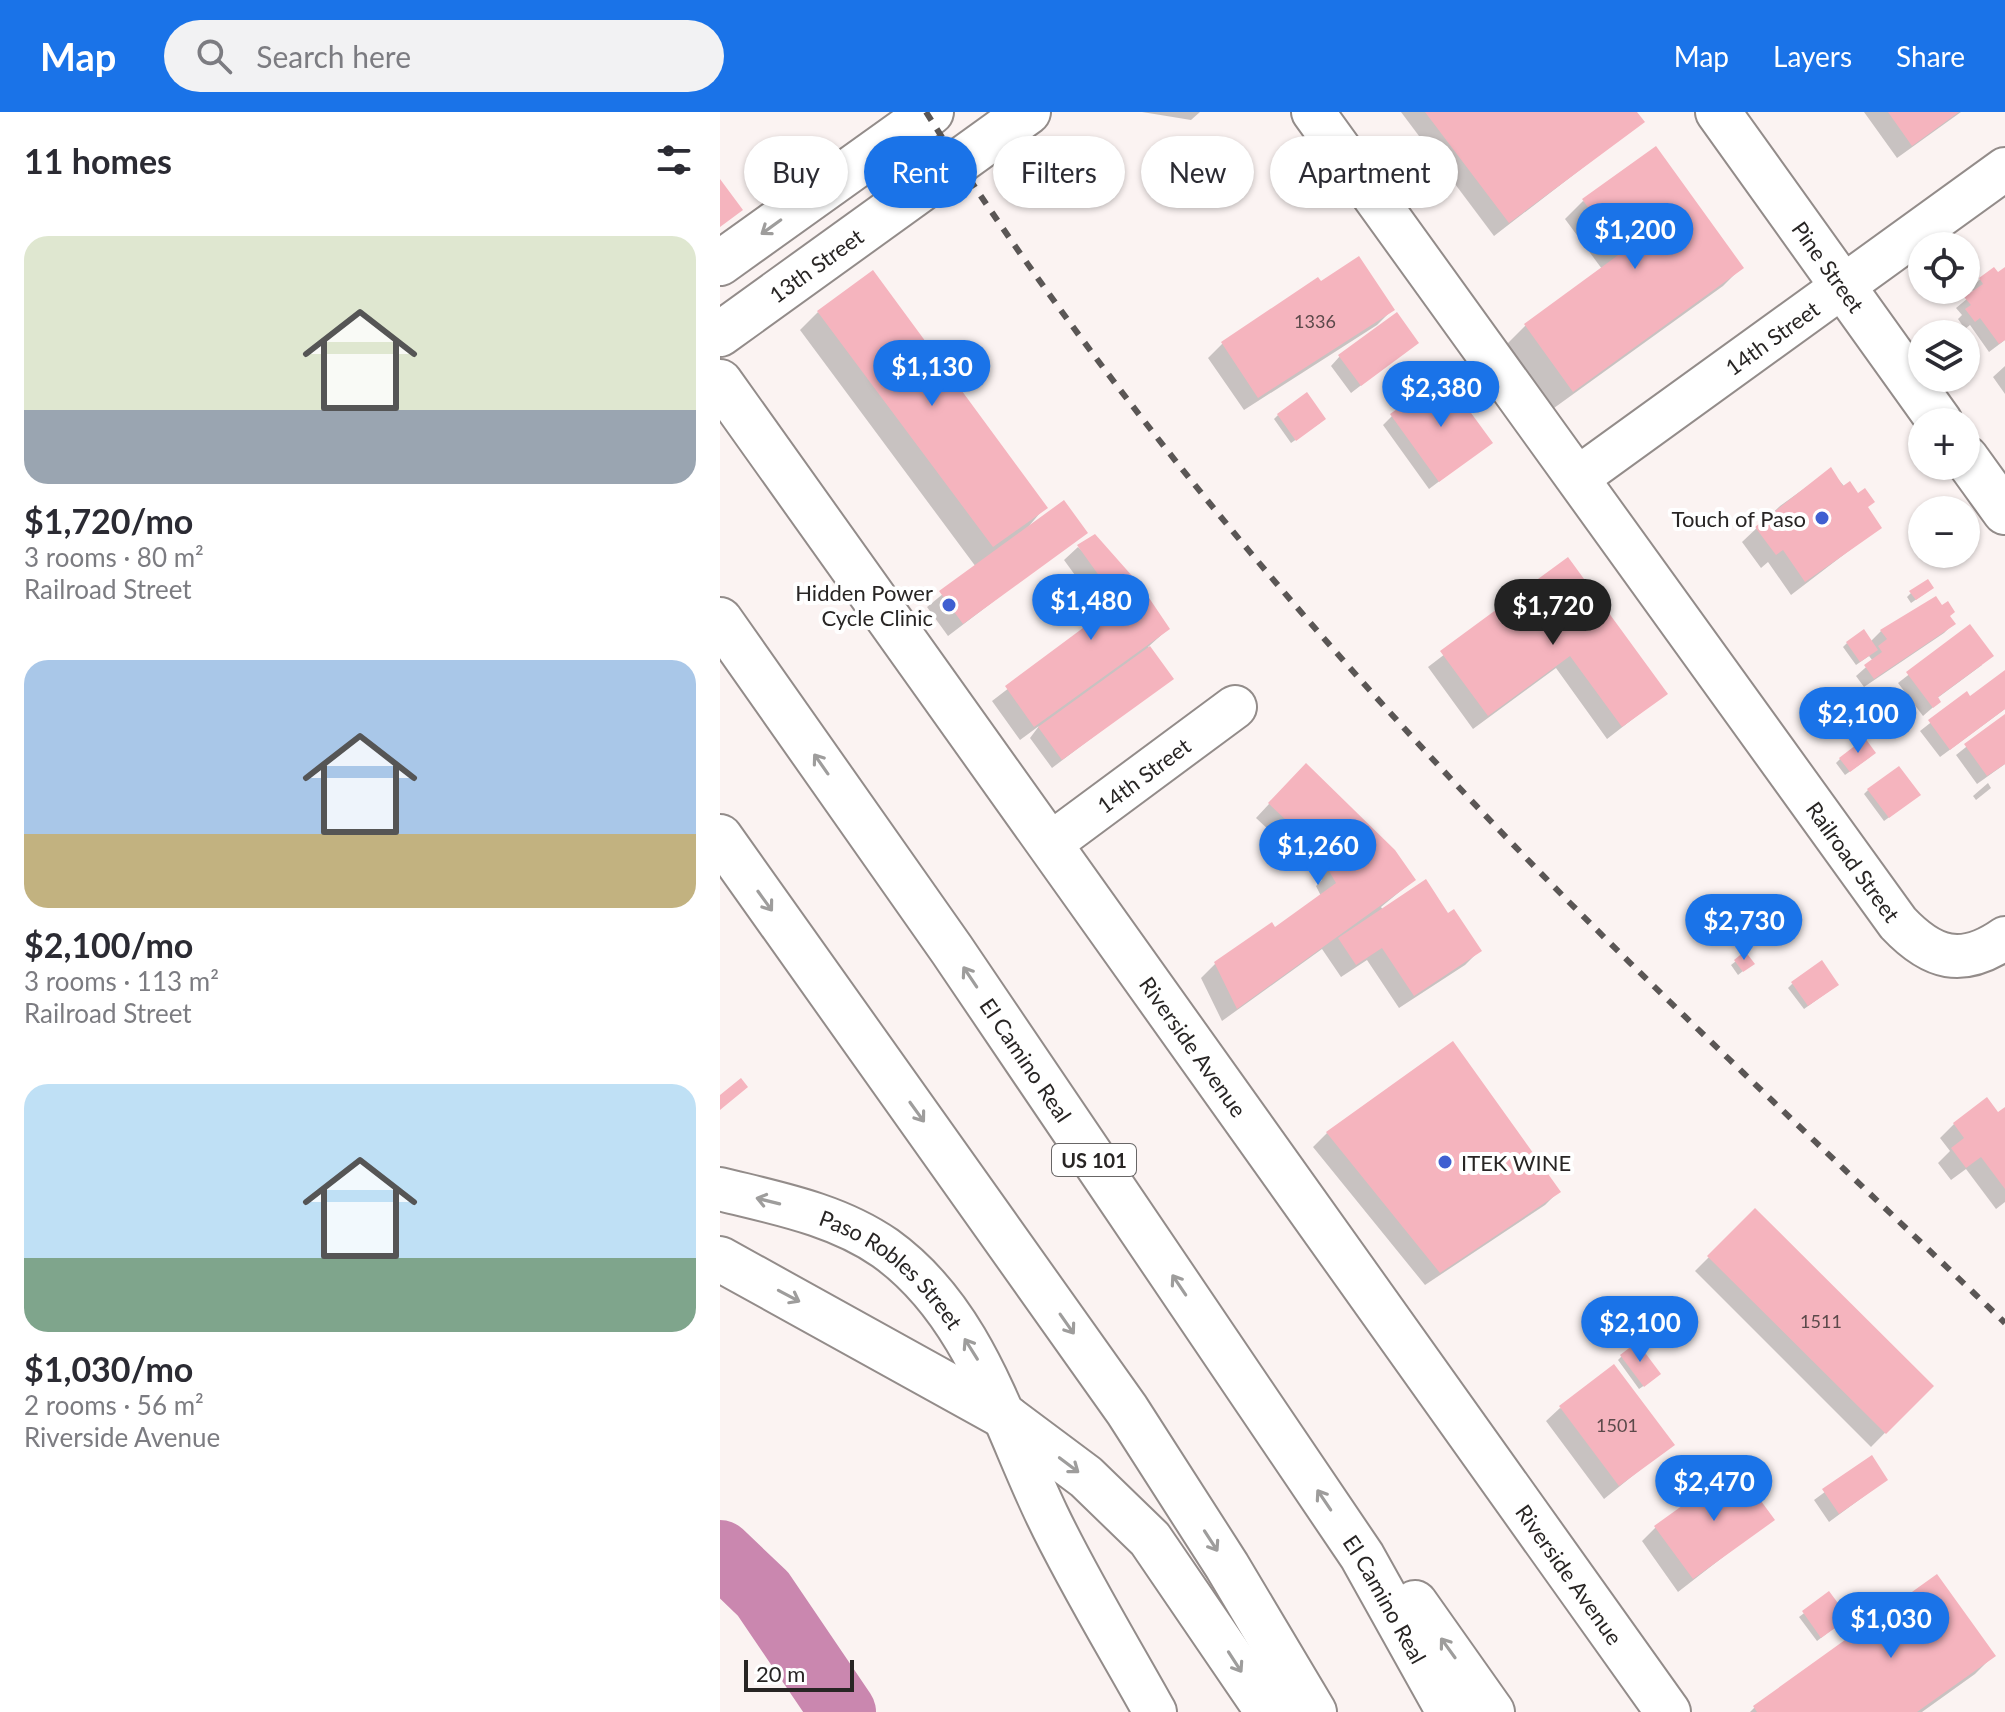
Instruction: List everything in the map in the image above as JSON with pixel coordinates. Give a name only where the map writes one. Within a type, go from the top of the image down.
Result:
[{"type":"main road","points":[[720,263],[931,112]]},
{"type":"main road","name":"13th Street","points":[[720,334],[1028,112]]},
{"type":"main road","name":"Pine Street","points":[[1718,112],[1930,408]]},
{"type":"main road","name":"Riverside Avenue","points":[[720,382],[1668,1712]]},
{"type":"main road","points":[[1980,477],[2005,512]]},
{"type":"main road","name":"El Camino Real","points":[[720,620],[952,950],[1362,1556],[1449,1712]]},
{"type":"main road","points":[[720,837],[1127,1410],[1227,1566],[1314,1712]]},
{"type":"main road","name":"Paso Robles Street","points":[[720,1259],[1007,1418]]},
{"type":"main road","points":[[1007,1418],[1086,1477],[1150,1539],[1268,1712]]},
{"type":"main road","points":[[1362,1556],[1415,1602],[1492,1712]]},
{"type":"street","name":"Railroad Street","points":[[1313,112],[1898,923],[1920,945],[1945,956],[1968,956],[2005,938]]},
{"type":"street","name":"14th Street","points":[[1579,477],[2005,169]]},
{"type":"street","name":"14th Street","points":[[1050,844],[1235,707]]},
{"type":"street","name":"Paso Robles Street","points":[[720,1189],[820,1214],[885,1248],[939,1298],[983,1368],[1047,1515],[1155,1712]]},
{"type":"street","name":"Paso Robles Street","points":[[880,1346],[945,1395],[983,1432],[1047,1515]]},
{"type":"building","points":[[1425,112],[1637,112],[1645,122],[1509,223],[1458,156],[1458,136],[1443,136]]},
{"type":"building","points":[[1888,112],[1959,112],[1912,146]]},
{"type":"building","points":[[1656,146],[1744,268],[1573,392],[1524,324],[1621,253],[1582,199]]},
{"type":"building","points":[[720,179],[743,210],[720,227]]},
{"type":"building","points":[[1359,256],[1395,310],[1258,398],[1221,342],[1318,277],[1321,281]]},
{"type":"building","points":[[1994,267],[1998,272],[2005,267],[2005,340],[1999,344],[1980,318],[1973,320],[1965,309],[1970,304],[1980,304],[1980,286],[1983,284],[1980,277]]},
{"type":"building","points":[[873,270],[1048,508],[993,547],[817,311]]},
{"type":"building","points":[[1397,312],[1419,343],[1361,386],[1338,355]]},
{"type":"building","points":[[1444,376],[1493,443],[1439,482],[1390,414]]},
{"type":"building","points":[[1307,392],[1326,419],[1296,441],[1277,414]]},
{"type":"building","name":"Touch of Paso","points":[[1831,467],[1843,486],[1850,481],[1858,493],[1865,488],[1875,502],[1868,507],[1882,528],[1805,582],[1783,550],[1776,555],[1755,527]]},
{"type":"building","points":[[1064,500],[1088,533],[963,624],[939,591]]},
{"type":"building","points":[[1095,534],[1141,586],[1170,629],[1034,727],[1005,686],[1118,602],[1077,545]]},
{"type":"building","points":[[1568,557],[1668,694],[1622,727],[1570,656],[1488,716],[1440,651]]},
{"type":"building","points":[[1928,579],[1934,588],[1916,600],[1909,591]]},
{"type":"building","points":[[1936,596],[1942,605],[1948,601],[1955,612],[1950,616],[1956,624],[1874,679],[1864,665],[1882,652],[1878,646],[1887,639],[1880,630]]},
{"type":"building","points":[[1970,624],[1994,656],[1938,697],[1941,702],[1933,708],[1906,672]]},
{"type":"building","points":[[1864,629],[1878,650],[1860,662],[1846,642]]},
{"type":"building","points":[[1150,646],[1174,679],[1062,760],[1038,727]]},
{"type":"building","points":[[2005,670],[2005,709],[1950,750],[1928,720],[1967,691],[1970,696]]},
{"type":"building","points":[[2005,714],[2005,764],[1987,776],[1964,744]]},
{"type":"building","points":[[1865,738],[1876,753],[1850,772],[1839,758]]},
{"type":"building","points":[[1306,763],[1395,850],[1416,880],[1237,1009],[1214,962],[1272,922],[1275,927],[1336,883],[1329,871],[1334,865],[1268,803]]},
{"type":"building","points":[[1899,766],[1921,795],[1889,818],[1867,789]]},
{"type":"building","points":[[1426,879],[1448,913],[1454,909],[1482,951],[1414,996],[1382,948],[1356,965],[1338,938]]},
{"type":"building","points":[[1745,951],[1755,964],[1743,972],[1734,960]]},
{"type":"building","points":[[1822,960],[1839,985],[1808,1006],[1791,982]]},
{"type":"building","name":"ITEK WINE","points":[[1453,1041],[1561,1192],[1440,1273],[1326,1132]]},
{"type":"building","points":[[741,1078],[748,1087],[720,1110],[720,1095]]},
{"type":"building","points":[[1987,1097],[1998,1112],[2005,1107],[2005,1189],[1981,1157],[1966,1168],[1951,1148],[1964,1138],[1953,1123]]},
{"type":"building","points":[[1755,1208],[1934,1386],[1886,1434],[1707,1256]]},
{"type":"building","points":[[1637,1342],[1661,1374],[1644,1387],[1620,1355]]},
{"type":"building","points":[[1614,1364],[1675,1445],[1619,1486],[1559,1406]]},
{"type":"building","points":[[1872,1455],[1888,1480],[1839,1514],[1822,1489]]},
{"type":"building","points":[[1736,1467],[1775,1520],[1693,1579],[1654,1526]]},
{"type":"building","points":[[1937,1574],[1996,1656],[1917,1712],[1757,1712],[1753,1706]]},
{"type":"building","points":[[1829,1591],[1849,1618],[1821,1638],[1802,1611]]},
{"type":"waterway","points":[[720,1553],[763,1594],[843,1712]]},
{"type":"railway","points":[[926,112],[996,218],[1147,424],[1227,524],[1395,718],[1570,903],[2005,1323]]},
{"type":"place","name":"Touch of Paso","points":[[1822,518]]},
{"type":"place","name":"Hidden Power Cycle Clinic","points":[[949,605]]},
{"type":"place","name":"ITEK WINE","points":[[1445,1162]]}]
